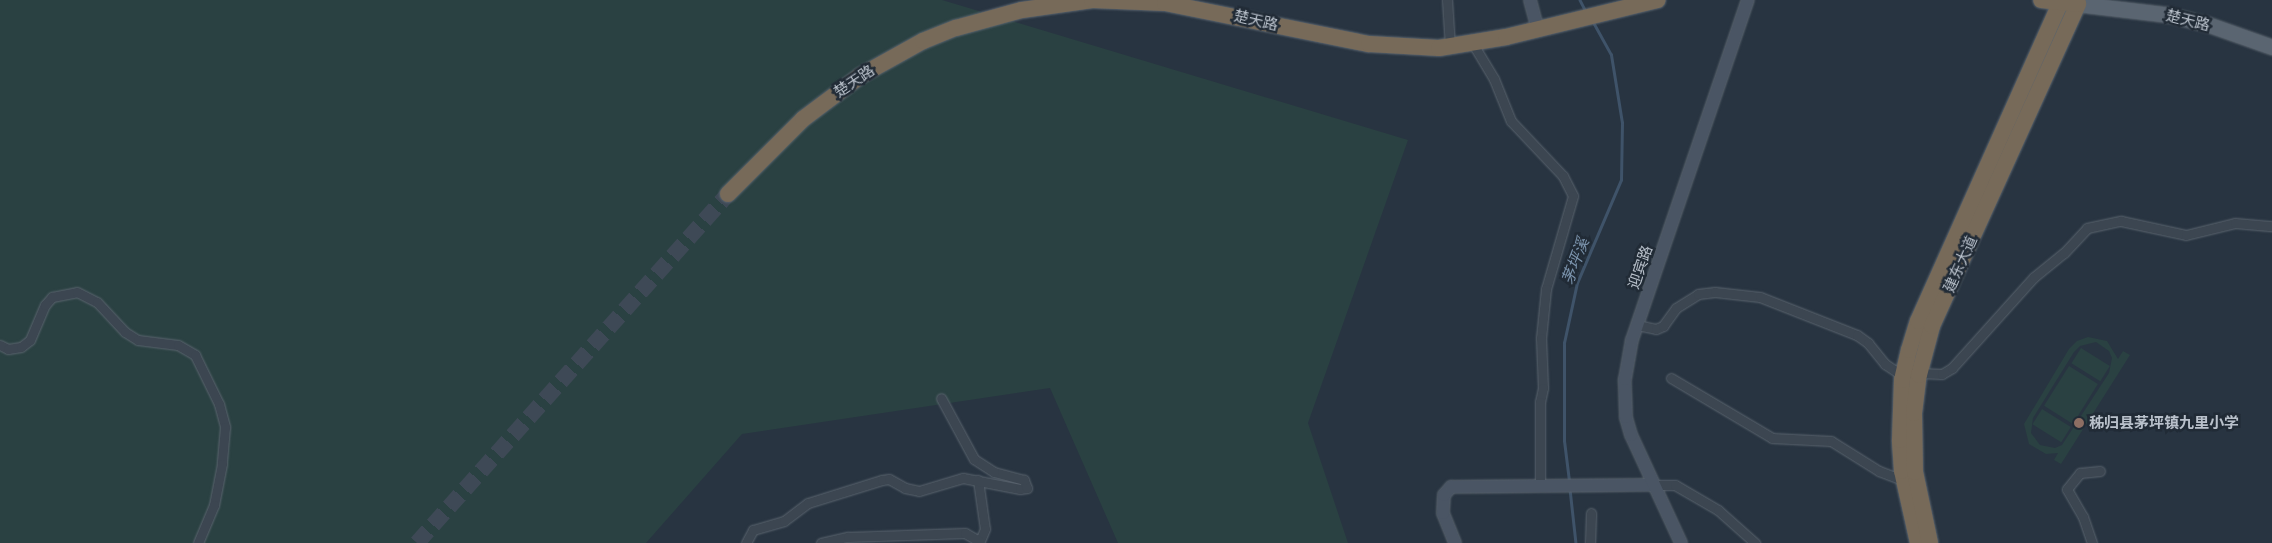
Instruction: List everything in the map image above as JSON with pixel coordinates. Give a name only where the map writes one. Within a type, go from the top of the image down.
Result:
[{"type":"highway","name":"楚天路","points":[[728,194],[802,119],[831,96],[890,58],[940,34],[988,18],[1056,4],[1092,0],[1201,8],[1369,44],[1404,48],[1473,44],[1658,0]]},
{"type":"highway","name":"楚天路","points":[[2041,0],[2079,2]]},
{"type":"highway","name":"建东大道","points":[[1911,374],[1918,321],[2061,1]]},
{"type":"highway","name":"建东大道","points":[[1918,543],[1899,410],[1911,374],[1932,326],[2079,2]]},
{"type":"highway","name":"建东大道","points":[[1910,482],[1930,543]]},
{"type":"main road","points":[[1530,0],[1538,29]]},
{"type":"main road","name":"迎宾路","points":[[1680,543],[1652,485],[1631,435],[1624,398],[1628,359],[1637,325],[1748,0]]},
{"type":"main road","name":"楚天路","points":[[2079,2],[2170,15],[2207,24],[2272,47]]},
{"type":"main road","points":[[1455,543],[1443,513],[1444,495],[1448,489],[1466,486],[1652,485]]},
{"type":"street","points":[[1447,0],[1450,46]]},
{"type":"street","points":[[1473,44],[1494,79],[1511,121],[1563,176],[1573,196],[1546,289],[1541,338],[1543,388],[1540,402],[1545,485]]},
{"type":"street","points":[[1637,325],[1656,329],[1663,326],[1676,308],[1698,294],[1715,292],[1760,297],[1856,335],[1868,343],[1885,364],[1911,374],[1942,374],[1952,368],[2034,277],[2064,253],[2087,228],[2121,221],[2186,235],[2235,223],[2272,226]]},
{"type":"street","points":[[0,345],[8,349],[21,347],[30,340],[45,305],[52,297],[77,292],[97,302],[124,332],[153,343],[178,345],[194,355],[219,404],[225,427],[222,464],[214,505],[198,543]]},
{"type":"street","points":[[1671,378],[1772,438],[1831,441],[1879,471],[1910,482]]},
{"type":"street","points":[[746,543],[753,530],[784,521],[808,504],[882,480],[889,479],[905,488],[919,491],[963,478],[1020,489],[1028,486],[1024,480],[994,472],[974,459],[941,398]]},
{"type":"street","points":[[2092,543],[2083,517],[2067,489],[2080,473],[2100,471]]},
{"type":"street","points":[[821,543],[848,537],[966,533],[979,542],[984,529],[978,480]]},
{"type":"street","points":[[1652,485],[1675,485],[1718,510],[1755,543]]},
{"type":"street","points":[[1590,543],[1591,513]]},
{"type":"green space","points":[[0,0],[942,0],[1408,140],[1308,423],[1348,543],[1118,543],[1050,388],[742,434],[646,543],[0,543]]},
{"type":"green space","points":[[2088,337],[2107,341],[2118,359],[2123,351],[2130,355],[2061,464],[2054,460],[2058,453],[2046,454],[2029,444],[2024,424],[2069,349],[2077,341]],"holes":[[[2096,342],[2109,351],[2112,358],[2109,373],[2062,445],[2055,448],[2040,445],[2031,433],[2033,418],[2074,352],[2080,346]]]},
{"type":"green space","points":[[2081,348],[2110,366],[2100,381],[2071,363]]},
{"type":"green space","points":[[2069,366],[2098,384],[2073,424],[2044,406]]},
{"type":"green space","points":[[2042,409],[2071,427],[2061,442],[2032,424]]},
{"type":"waterway","name":"茅坪溪","points":[[1580,0],[1586,12]]},
{"type":"waterway","name":"茅坪溪","points":[[1569,481],[1564,441],[1564,343],[1577,283],[1621,180],[1622,123],[1611,55],[1593,23]]},
{"type":"waterway","name":"茅坪溪","points":[[1570,489],[1576,543]]},
{"type":"tunnel","points":[[417,543],[728,194]]},
{"type":"place","name":"秭归县茅坪镇九里小学","points":[[2079,423]]}]
